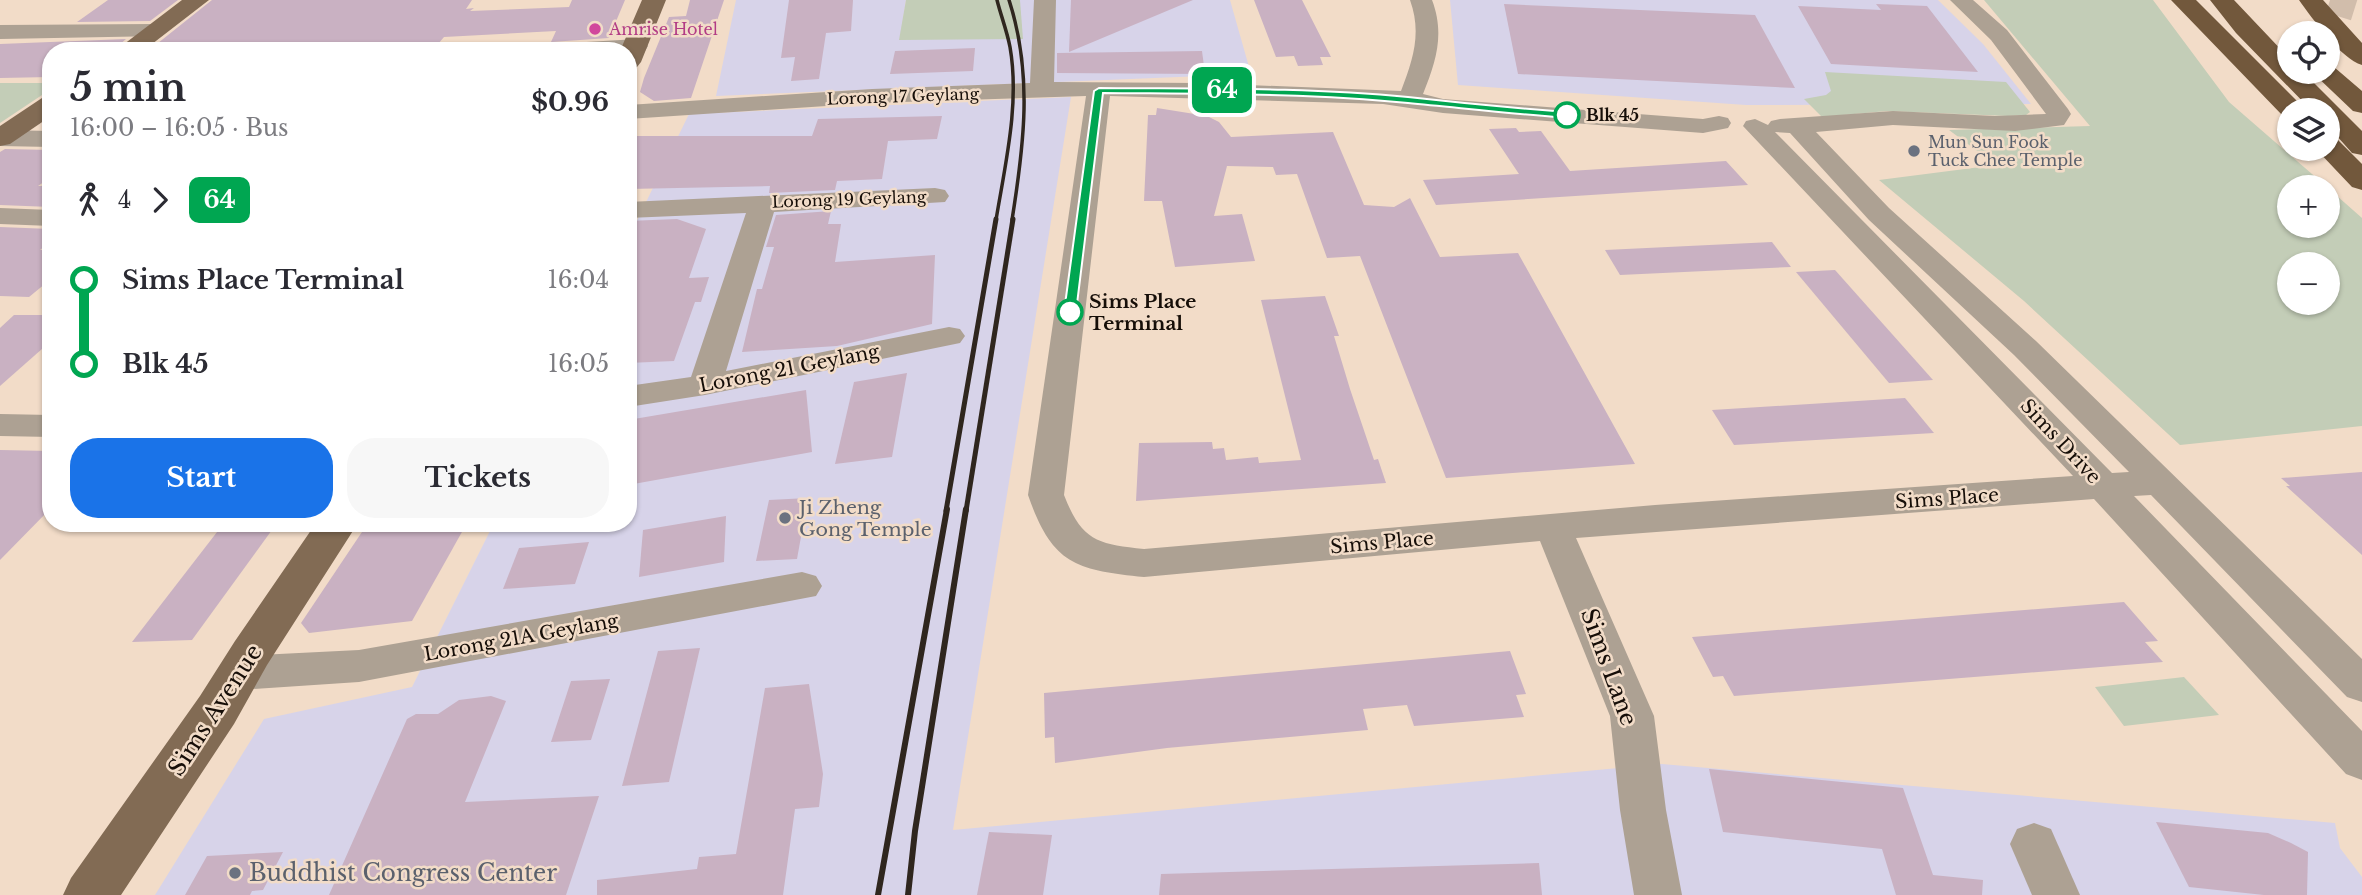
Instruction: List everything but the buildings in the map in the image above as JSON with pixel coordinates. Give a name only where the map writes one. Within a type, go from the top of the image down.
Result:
[{"type":"highway","points":[[2183,0],[2281,98]]},
{"type":"highway","points":[[2222,0],[2245,28],[2314,98]]},
{"type":"highway","points":[[2311,0],[2362,57]]},
{"type":"highway","points":[[2327,0],[2352,14]]},
{"type":"highway","points":[[2338,84],[2362,106]]},
{"type":"highway","points":[[2340,124],[2362,147]]},
{"type":"highway","points":[[2340,158],[2362,181]]},
{"type":"main road","points":[[139,42],[197,0]]},
{"type":"main road","points":[[637,44],[654,0]]},
{"type":"main road","points":[[0,138],[42,110]]},
{"type":"main road","name":"Sims Avenue","points":[[90,895],[217,710],[332,532]]},
{"type":"street","points":[[1045,0],[1042,92],[1232,90],[1418,101],[1443,106],[1703,126],[1719,124],[1805,127],[1894,118],[2030,125],[2055,120],[2059,114],[1999,35],[1961,0]]},
{"type":"street","points":[[1418,101],[1427,48],[1428,19],[1421,0]]},
{"type":"street","points":[[0,32],[155,30]]},
{"type":"street","name":"Sims Place","points":[[1099,91],[1046,495],[1054,519],[1064,537],[1081,552],[1144,563],[1655,518],[2160,482]]},
{"type":"street","name":"Lorong 17 Geylang","points":[[637,109],[1042,92]]},
{"type":"street","name":"Sims Drive","points":[[1755,126],[2104,486],[2362,761]]},
{"type":"street","name":"Sims Drive","points":[[1805,127],[1849,185],[1908,243],[1989,314],[2362,685]]},
{"type":"street","points":[[0,138],[42,139]]},
{"type":"street","name":"Lorong 19 Geylang","points":[[637,209],[935,195]]},
{"type":"street","name":"Lorong 19 Geylang","points":[[705,385],[763,202]]},
{"type":"street","points":[[0,216],[42,218]]},
{"type":"street","name":"Lorong 21 Geylang","points":[[637,396],[705,385],[950,336]]},
{"type":"street","points":[[0,425],[42,426]]},
{"type":"street","name":"Sims Lane","points":[[1553,528],[1632,716],[1643,810],[1658,895]]},
{"type":"street","name":"Lorong 21A Geylang","points":[[239,673],[359,666],[802,586]]},
{"type":"street","points":[[2034,844],[2056,895]]},
{"type":"shaded area","points":[[736,0],[906,0],[900,40],[1010,0],[1230,0],[1251,74],[716,96]]},
{"type":"shaded area","points":[[1450,0],[1938,0],[1983,44],[2031,104],[1746,105],[1458,85]]},
{"type":"shaded area","points":[[1071,97],[953,830],[1662,764],[2335,823],[2340,848],[2362,877],[2362,895],[155,895],[264,719],[412,687],[490,532],[637,532],[637,221],[689,114]]},
{"type":"green space","points":[[906,0],[1020,0],[1023,39],[899,40]]},
{"type":"green space","points":[[1984,0],[2153,0],[2229,102],[2277,144],[2277,161],[2297,161],[2313,175],[2277,175],[2277,238],[2340,238],[2340,199],[2362,218],[2362,426],[2180,445],[2024,301],[1879,180],[1996,165],[1949,130],[2090,126]]},
{"type":"green space","points":[[1825,72],[2006,82],[2030,112],[2026,115],[2008,116],[1887,111],[1822,117],[1804,99],[1826,95],[1831,91]]},
{"type":"green space","points":[[0,83],[42,83],[42,95],[0,123]]},
{"type":"green space","points":[[2184,677],[2219,715],[2124,726],[2095,687]]},
{"type":"tunnel","points":[[2330,0],[2362,10]]},
{"type":"railway","points":[[996,220],[1010,134],[1013,90],[1010,47],[997,0]]},
{"type":"railway","points":[[1009,0],[1017,28],[1024,82],[1023,137],[1012,220]]},
{"type":"railway","points":[[946,511],[996,219]]},
{"type":"railway","points":[[966,511],[1013,219]]},
{"type":"railway","points":[[878,895],[947,509]]},
{"type":"railway","points":[[908,895],[915,831],[966,509]]},
{"type":"bus line","name":"64","points":[[1070,312],[1099,91],[1232,90],[1409,100],[1443,106],[1567,115]]},
{"type":"place","name":"Amrise Hotel","points":[[595,29]]},
{"type":"place","name":"Blk 45","points":[[1567,115]]},
{"type":"place","name":"Mun Sun Fook Tuck Chee Temple","points":[[1914,151]]},
{"type":"place","name":"Sims Place Terminal","points":[[1070,312]]},
{"type":"place","name":"Ji Zheng Gong Temple","points":[[785,518]]},
{"type":"place","name":"Buddhist Congress Center","points":[[235,873]]}]
